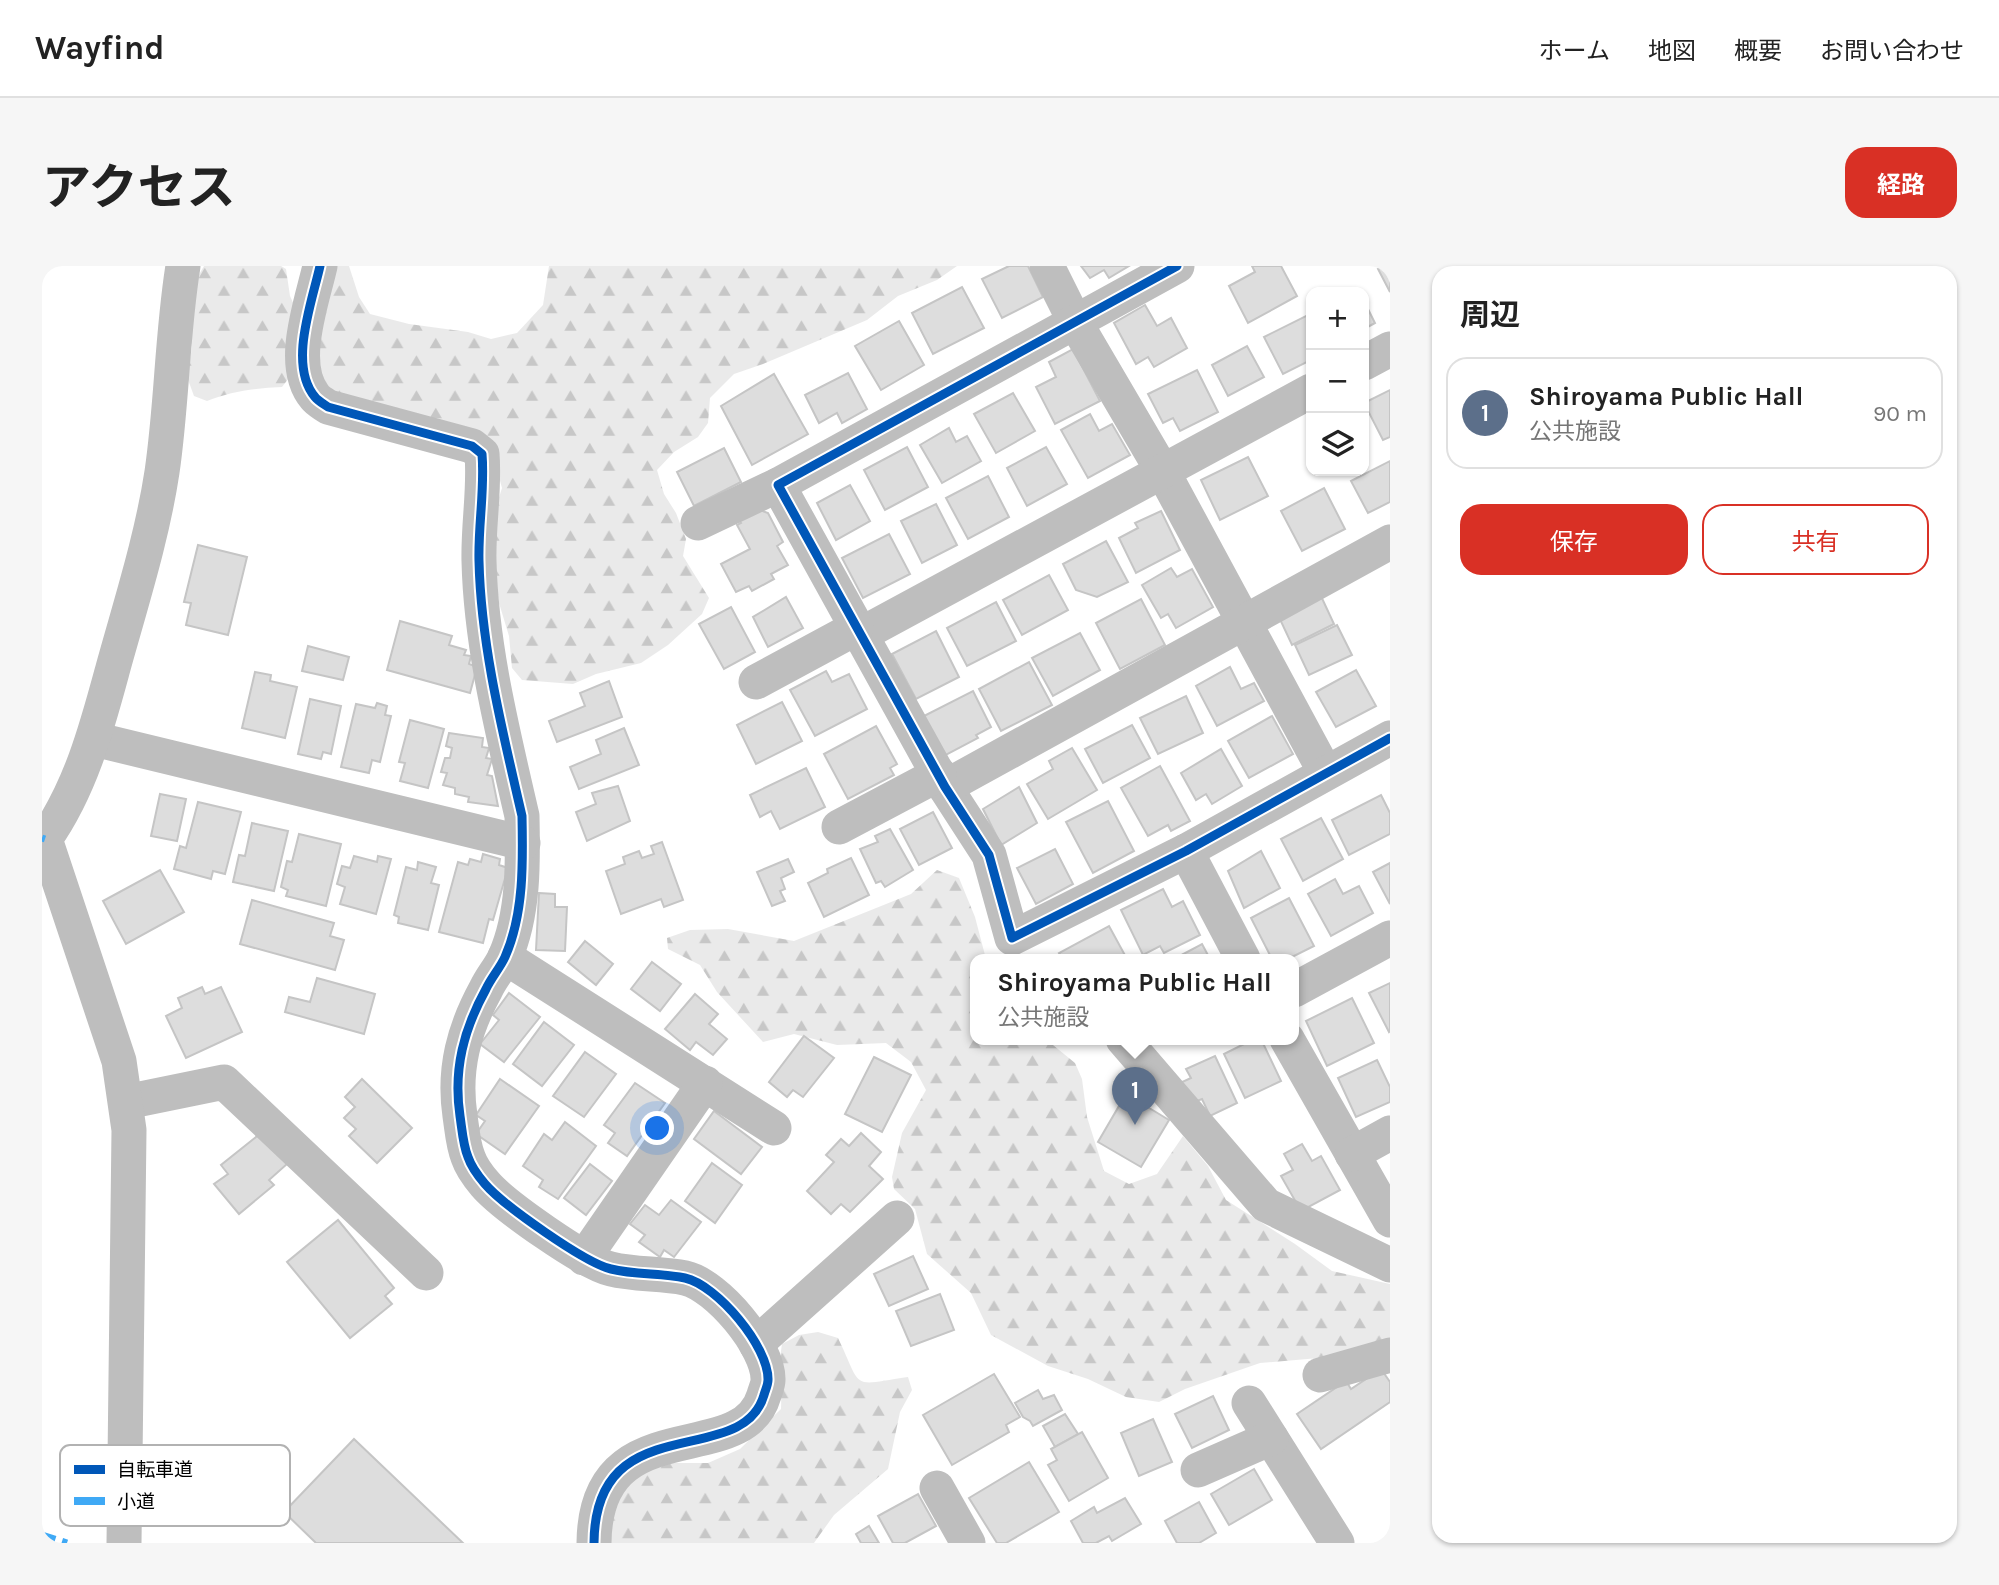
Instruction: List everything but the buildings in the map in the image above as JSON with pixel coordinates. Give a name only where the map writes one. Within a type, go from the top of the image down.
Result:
[{"type":"street","points":[[125,1445],[129,1130],[126,1102],[119,1061],[44,839],[74,788],[94,739],[154,518],[162,470],[175,316],[183,266]]},
{"type":"street","points":[[320,266],[303,342],[302,360],[306,378],[315,397],[328,407],[472,446],[482,454],[479,562],[486,638],[522,816],[523,843],[516,922],[505,957],[486,988],[467,1028],[458,1062],[457,1097],[467,1156],[484,1183],[500,1199],[584,1258],[610,1269],[687,1279],[702,1285],[734,1313],[763,1354],[768,1380],[762,1402],[752,1416],[734,1429],[655,1449],[625,1464],[606,1488],[594,1527],[594,1543]]},
{"type":"street","points":[[1047,266],[1075,322],[1163,472],[1325,772]]},
{"type":"street","points":[[698,523],[778,485],[1177,266]]},
{"type":"street","points":[[1369,360],[1390,349]]},
{"type":"street","points":[[756,682],[1163,472],[1306,394]]},
{"type":"street","points":[[778,485],[942,781],[989,855],[1015,948],[1390,738]]},
{"type":"street","points":[[839,827],[942,781],[1244,624],[1390,542]]},
{"type":"street","points":[[94,739],[523,843]]},
{"type":"street","points":[[1186,851],[1240,954]]},
{"type":"street","points":[[1299,987],[1390,938]]},
{"type":"street","points":[[505,957],[774,1128]]},
{"type":"street","points":[[1128,1045],[1266,1205],[1390,1265]]},
{"type":"street","points":[[1290,1045],[1390,1220]]},
{"type":"street","points":[[126,1102],[224,1082],[426,1273]]},
{"type":"street","points":[[584,1258],[705,1083]]},
{"type":"street","points":[[1352,1154],[1390,1133]]},
{"type":"street","points":[[756,1344],[897,1218]]},
{"type":"street","points":[[1320,1375],[1390,1355]]},
{"type":"street","points":[[1249,1403],[1337,1543]]},
{"type":"street","points":[[1198,1470],[1271,1438]]},
{"type":"street","points":[[937,1488],[958,1539]]},
{"type":"green space","points":[[204,266],[281,266],[286,269],[290,296],[296,309],[292,374],[282,387],[244,391],[207,401],[194,396],[187,377],[192,347],[189,328],[197,278]]},
{"type":"green space","points":[[332,266],[349,266],[359,297],[370,314],[409,324],[468,332],[491,339],[517,333],[543,305],[549,266],[957,266],[937,280],[898,296],[867,320],[734,374],[710,398],[708,423],[698,437],[674,452],[657,470],[664,494],[676,513],[686,539],[683,556],[709,598],[702,614],[668,645],[641,663],[596,674],[573,684],[522,680],[512,668],[509,636],[499,603],[490,526],[502,488],[493,456],[326,391],[313,365]]},
{"type":"green space","points":[[937,870],[959,878],[975,917],[985,954],[970,954],[970,1045],[1053,1045],[1075,1063],[1082,1079],[1087,1117],[1104,1171],[1129,1184],[1157,1174],[1183,1136],[1208,1166],[1226,1200],[1332,1271],[1390,1284],[1390,1339],[1319,1358],[1260,1363],[1185,1389],[1159,1402],[1126,1397],[1088,1379],[1048,1366],[991,1335],[971,1293],[927,1254],[915,1209],[894,1189],[892,1177],[902,1133],[926,1090],[911,1062],[886,1043],[837,1045],[794,1034],[763,1042],[717,992],[700,965],[668,949],[667,938],[690,930],[728,929],[794,941],[911,894]]},
{"type":"green space","points":[[818,1332],[838,1338],[860,1380],[876,1382],[908,1377],[912,1390],[900,1412],[888,1469],[834,1515],[814,1543],[608,1543],[621,1480],[661,1463],[708,1463],[740,1449],[781,1409],[782,1344],[799,1335]]},
{"type":"marked path","points":[[42,1535],[67,1543]]},
{"type":"cycle path","points":[[320,266],[304,333],[303,351],[307,384],[315,397],[328,407],[472,446],[482,454],[479,561],[484,625],[494,690],[522,816],[522,851],[516,923],[503,961],[478,1004],[466,1034],[459,1066],[458,1099],[469,1160],[485,1184],[509,1205],[583,1256],[611,1269],[685,1278],[712,1292],[751,1335],[766,1366],[767,1386],[750,1418],[728,1431],[642,1456],[618,1472],[601,1500],[594,1543]]},
{"type":"cycle path","points":[[1177,266],[778,485],[945,787],[989,855],[1012,938],[1186,851],[1390,738]]},
{"type":"place","name":"Shiroyama Public Hall","points":[[1135,1125]]}]
